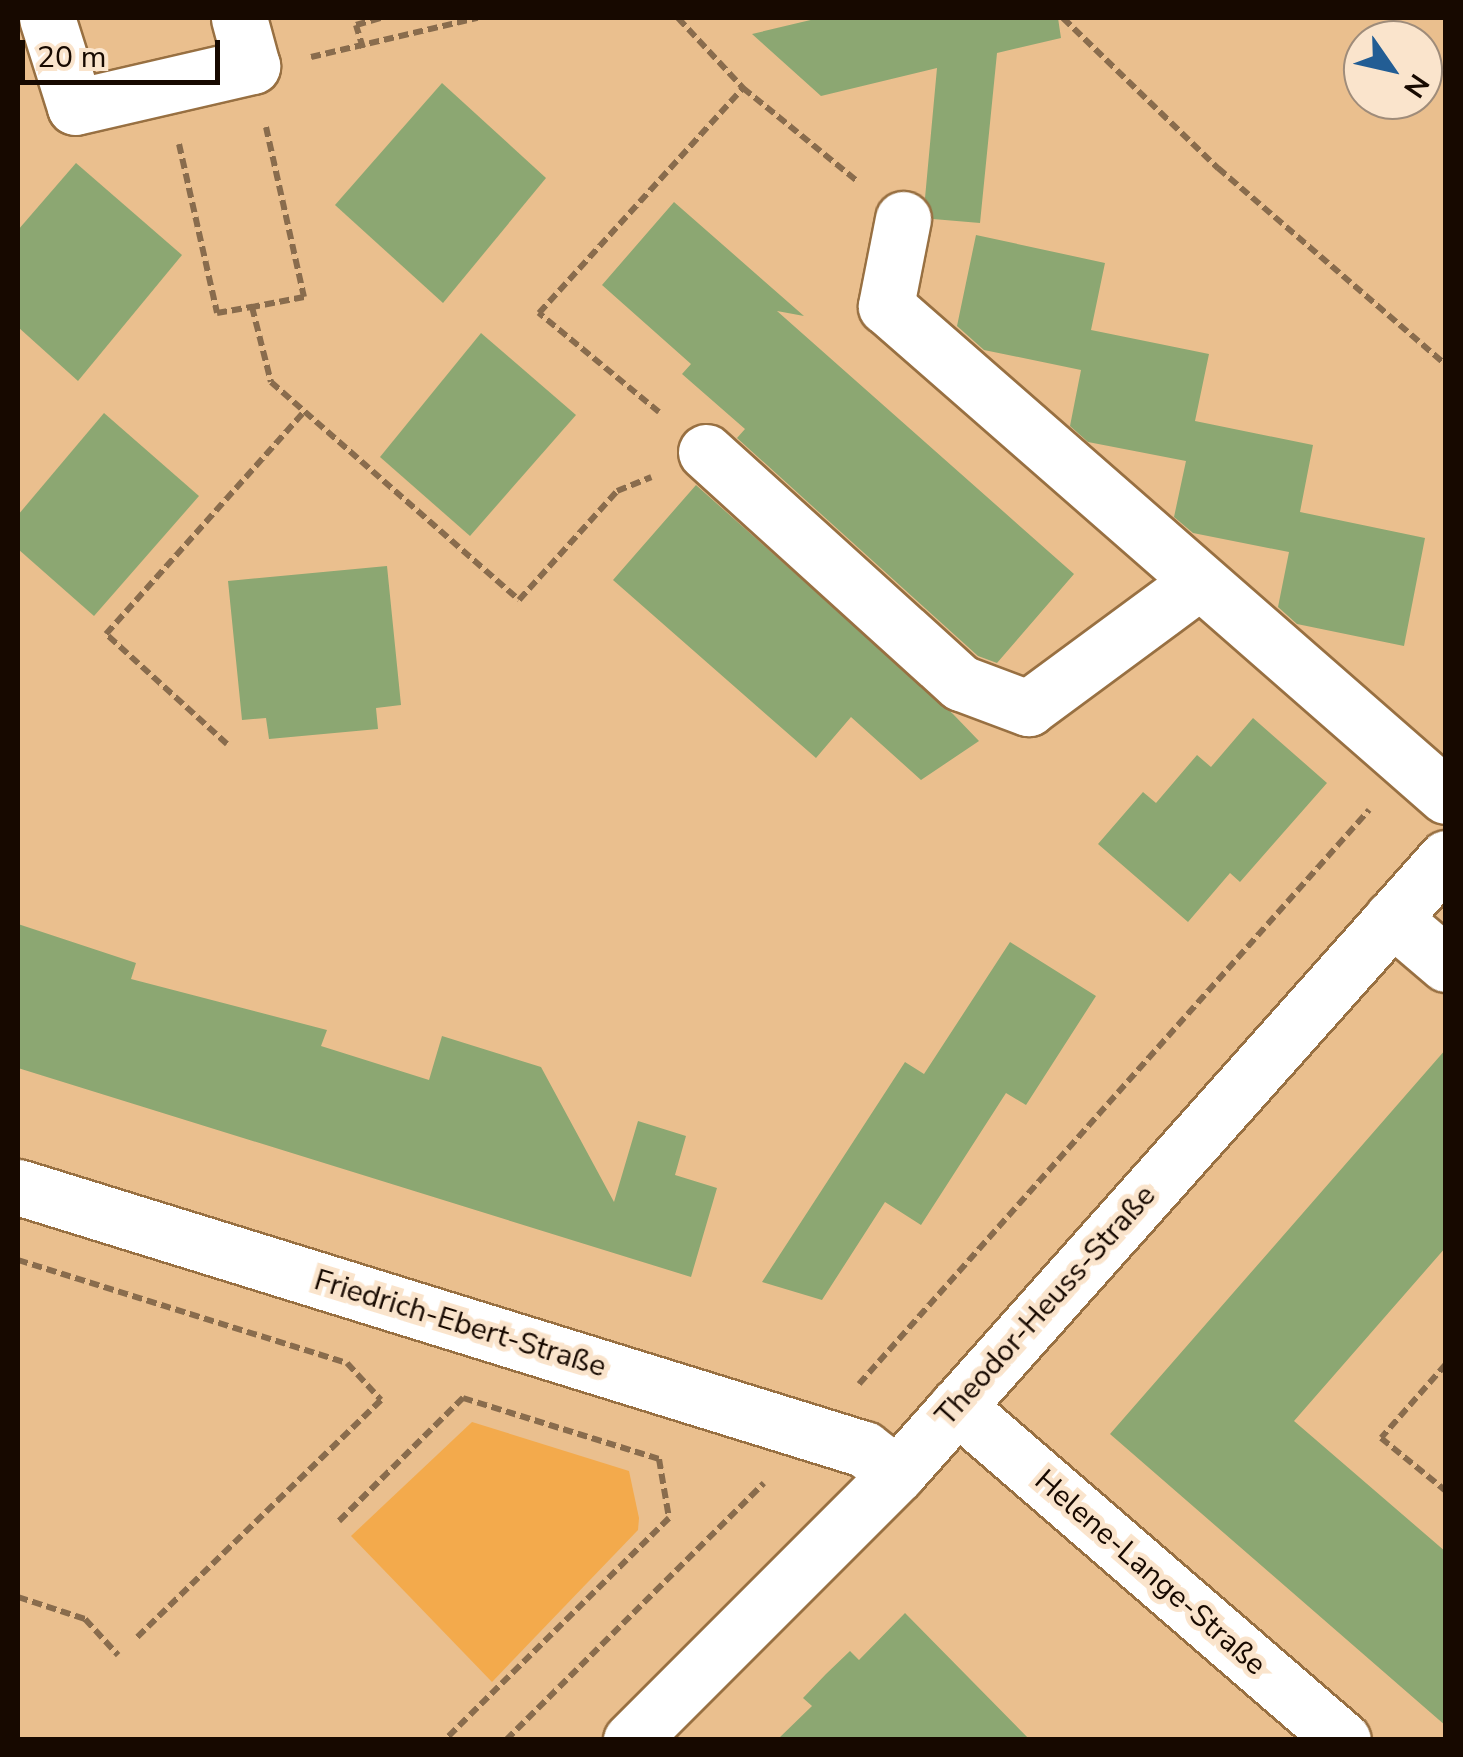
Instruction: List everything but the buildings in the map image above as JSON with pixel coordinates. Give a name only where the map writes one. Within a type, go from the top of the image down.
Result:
[{"type":"street","points":[[47,18],[75,107],[166,87],[246,42]]},
{"type":"street","points":[[904,219],[886,306],[1196,584],[1427,780]]},
{"type":"street","points":[[706,452],[961,683],[1028,708],[1196,584]]},
{"type":"street","name":"Theodor-Heuss-Straße","points":[[631,1740],[897,1474],[1446,858]]},
{"type":"street","points":[[1392,918],[1446,964]]},
{"type":"street","name":"Friedrich-Ebert-Straße","points":[[18,1187],[864,1449],[897,1474]]},
{"type":"street","name":"Helene-Lange-Straße","points":[[958,1406],[1343,1740]]},
{"type":"path","points":[[363,48],[356,25],[382,18]]},
{"type":"path","points":[[166,87],[217,313],[304,298],[246,42],[363,48],[477,18]]},
{"type":"path","points":[[678,18],[743,88],[904,219]]},
{"type":"path","points":[[1063,18],[1218,168],[1446,365]]},
{"type":"path","points":[[252,306],[271,382],[520,600],[617,491],[706,452],[540,313],[743,88]]},
{"type":"path","points":[[227,744],[106,634],[304,412]]},
{"type":"path","points":[[506,1740],[814,1434],[1427,780]]},
{"type":"path","points":[[18,1260],[347,1363],[381,1400],[134,1640]]},
{"type":"path","points":[[1446,1364],[1381,1438],[1446,1491]]},
{"type":"path","points":[[338,1520],[463,1398],[659,1460],[670,1518],[445,1740]]},
{"type":"path","points":[[18,1597],[85,1619],[118,1655]]},
{"type":"shaded area","points":[[472,1422],[629,1471],[639,1518],[638,1530],[492,1682],[351,1536]]}]
